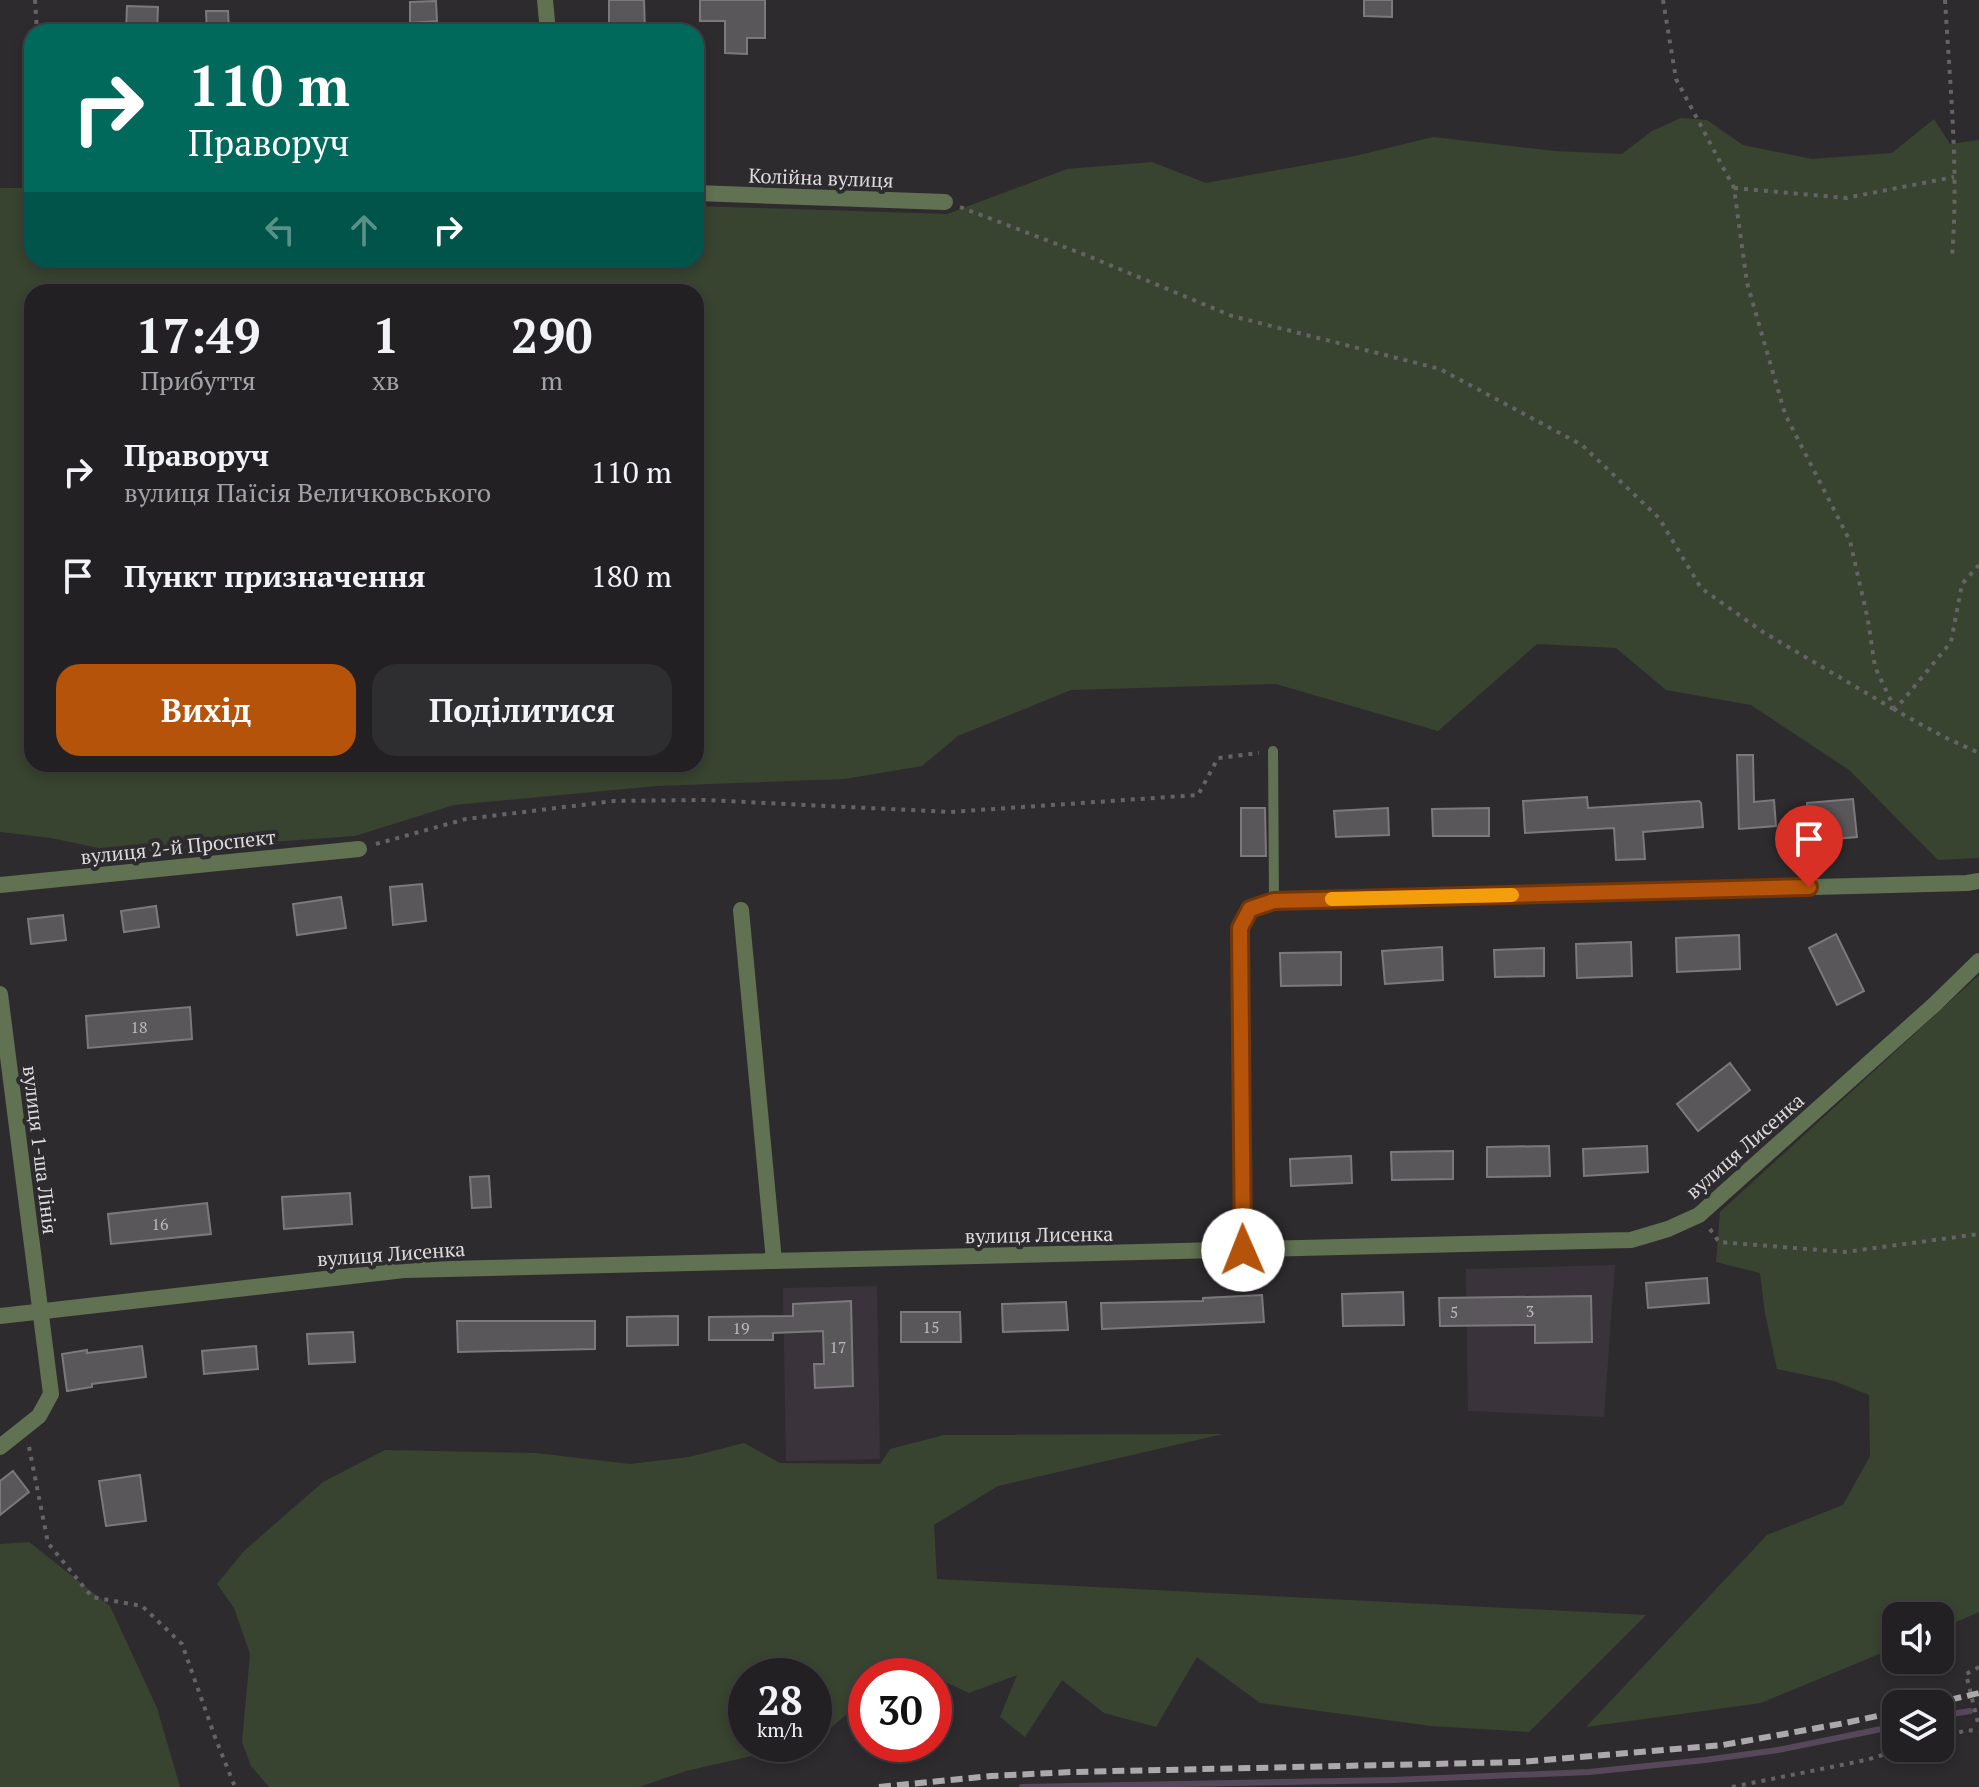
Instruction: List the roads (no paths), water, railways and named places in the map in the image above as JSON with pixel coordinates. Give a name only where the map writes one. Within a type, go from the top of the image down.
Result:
[{"type":"street","points":[[545,0],[547,24]]},
{"type":"street","name":"Колійна вулиця","points":[[704,193],[945,202]]},
{"type":"street","name":"вулиця 2-й Проспект","points":[[0,885],[359,849]]},
{"type":"street","points":[[1243,1250],[1240,928],[1250,909],[1274,901],[1979,881]]},
{"type":"street","points":[[741,910],[774,1261]]},
{"type":"street","name":"вулиця Лисенка","points":[[0,1316],[404,1270],[1631,1240],[1668,1229],[1699,1215],[1979,961]]},
{"type":"street","name":"вулиця 1-ша Лінія","points":[[0,994],[51,1394],[39,1416],[0,1447]]},
{"type":"lane","points":[[1273,751],[1274,901]]},
{"type":"waterway","points":[[1954,1714],[1970,1711]]},
{"type":"waterway","points":[[1022,1787],[1393,1780],[1589,1772],[1778,1750],[1882,1729]]},
{"type":"railway","points":[[1954,1699],[1979,1693]]},
{"type":"railway","points":[[879,1787],[1072,1772],[1521,1762],[1723,1745],[1882,1715]]}]
